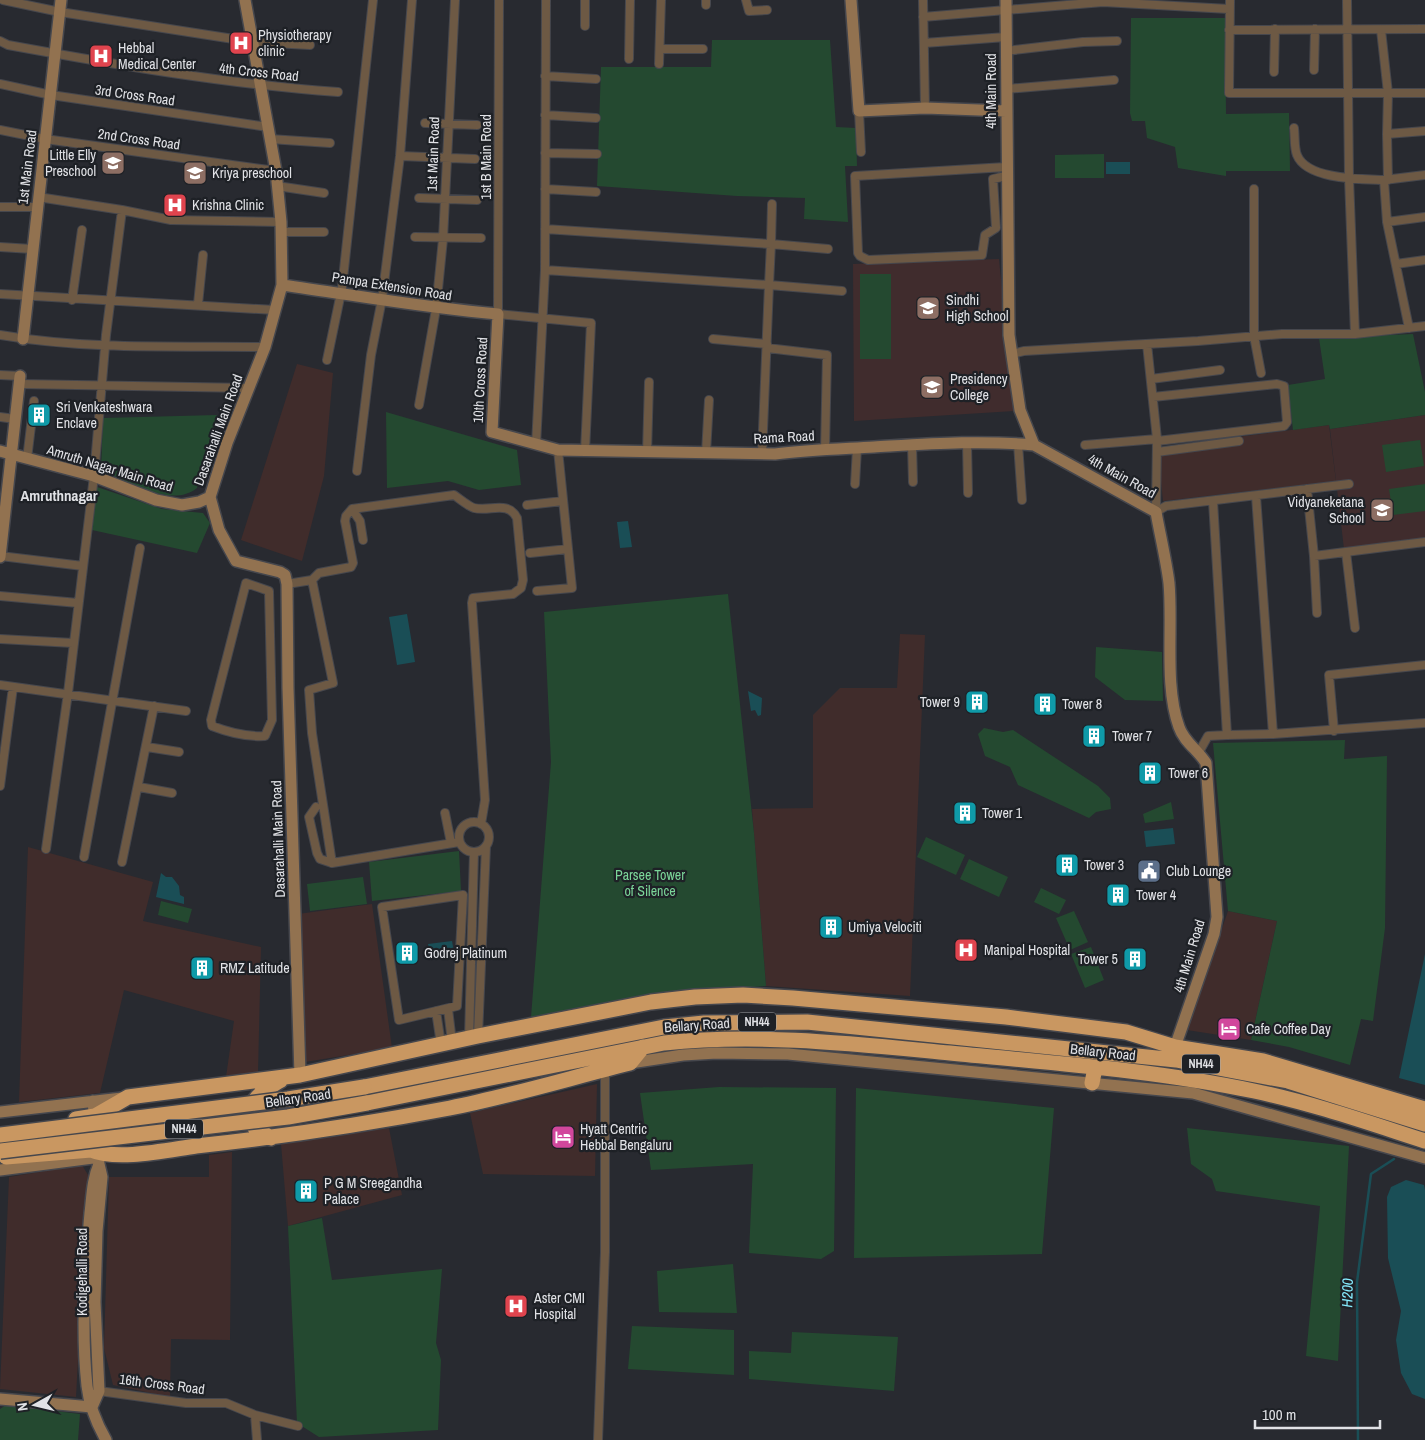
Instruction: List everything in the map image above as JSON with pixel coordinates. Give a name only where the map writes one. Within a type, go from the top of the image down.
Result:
[{"type":"highway","name":"Bellary Road","points":[[0,1128],[94,1109],[128,1097],[294,1076],[474,1037],[651,1002],[695,996],[793,998],[1006,1017],[1126,1032],[1176,1047],[1263,1061],[1397,1108],[1425,1124]]},
{"type":"highway","name":"Bellary Road","points":[[0,1136],[288,1100],[364,1087],[664,1027],[704,1023],[807,1022],[1176,1060],[1288,1081],[1397,1108]]},
{"type":"highway","name":"Bellary Road","points":[[0,1151],[288,1117],[604,1062],[643,1047],[707,1039],[760,1039],[924,1051],[1094,1075],[1171,1076],[1257,1092],[1424,1141]]},
{"type":"highway","points":[[0,1158],[91,1150],[99,1159],[135,1153],[271,1138],[451,1108],[604,1062],[630,1063],[643,1047]]},
{"type":"highway","points":[[271,1138],[255,1128],[251,1111],[257,1096],[294,1076]]},
{"type":"highway","points":[[1397,1108],[1425,1109]]},
{"type":"street","points":[[4,0],[60,6],[253,42],[310,45]]},
{"type":"street","name":"Dasarahalli Main Road","points":[[245,0],[276,171],[281,227],[282,285],[265,347],[227,443],[210,497],[219,530],[236,560],[280,572],[285,575],[287,584],[294,1076]]},
{"type":"street","points":[[327,360],[341,293],[373,0]]},
{"type":"street","points":[[357,471],[371,355],[382,298],[400,156],[412,0]]},
{"type":"street","name":"1st Main Road","points":[[419,405],[436,309],[443,239],[455,0]]},
{"type":"street","name":"1st B Main Road","points":[[498,314],[499,0]]},
{"type":"street","points":[[536,445],[545,270],[546,0]]},
{"type":"street","points":[[585,0],[585,26]]},
{"type":"street","points":[[629,59],[630,0]]},
{"type":"street","points":[[659,64],[661,0]]},
{"type":"street","points":[[746,0],[748,11],[767,10]]},
{"type":"street","points":[[851,0],[860,111],[861,152]]},
{"type":"street","points":[[923,0],[925,108]]},
{"type":"street","points":[[1230,0],[1229,93],[1425,93]]},
{"type":"street","points":[[1347,0],[1349,178],[1356,334]]},
{"type":"street","points":[[923,17],[1006,5],[1103,2],[1190,3],[1229,9]]},
{"type":"street","name":"4th Main Road","points":[[1006,5],[1008,335],[1020,410],[1034,445],[1156,512],[1169,583],[1173,704],[1179,728],[1187,742],[1199,752],[1206,763],[1217,917],[1214,934],[1176,1047]]},
{"type":"street","name":"1st Main Road","points":[[23,339],[60,6]]},
{"type":"street","points":[[1274,72],[1276,29]]},
{"type":"street","points":[[1314,70],[1315,29]]},
{"type":"street","points":[[1229,30],[1425,29]]},
{"type":"street","points":[[1381,30],[1388,93],[1387,222],[1409,328]]},
{"type":"street","points":[[924,43],[1006,38]]},
{"type":"street","name":"4th Cross Road","points":[[0,40],[8,45],[143,69],[260,86],[338,92]]},
{"type":"street","points":[[1006,51],[1083,42],[1117,41]]},
{"type":"street","points":[[660,49],[703,50]]},
{"type":"street","points":[[546,76],[596,79]]},
{"type":"street","points":[[1006,89],[1114,80]]},
{"type":"street","name":"3rd Cross Road","points":[[0,84],[51,95],[268,127]]},
{"type":"street","points":[[860,111],[925,108],[1006,111]]},
{"type":"street","points":[[545,115],[596,118]]},
{"type":"street","points":[[425,123],[477,125]]},
{"type":"street","points":[[1294,128],[1297,155],[1304,166],[1314,171],[1349,178],[1386,180],[1425,175]]},
{"type":"street","name":"2nd Cross Road","points":[[0,130],[46,139],[276,171]]},
{"type":"street","points":[[1387,134],[1425,131]]},
{"type":"street","points":[[270,139],[330,143]]},
{"type":"street","points":[[545,153],[597,154]]},
{"type":"street","points":[[400,156],[475,159]]},
{"type":"street","points":[[1006,171],[993,179],[996,228],[985,235],[982,254],[868,260],[858,253],[855,176],[1006,171]]},
{"type":"street","points":[[277,186],[324,193]]},
{"type":"street","points":[[545,189],[596,192]]},
{"type":"street","points":[[1254,189],[1254,336],[1261,373]]},
{"type":"street","points":[[419,198],[477,200]]},
{"type":"street","points":[[0,206],[37,202],[122,210],[171,220],[281,227],[324,232]]},
{"type":"street","points":[[762,454],[772,204]]},
{"type":"street","points":[[46,849],[68,693],[94,476],[101,386],[122,210]]},
{"type":"street","points":[[1387,222],[1425,217]]},
{"type":"street","points":[[545,229],[828,249]]},
{"type":"street","points":[[72,300],[82,230]]},
{"type":"street","points":[[415,237],[443,239],[481,238]]},
{"type":"street","points":[[0,248],[32,249]]},
{"type":"street","points":[[198,304],[203,255]]},
{"type":"street","points":[[1396,264],[1425,260]]},
{"type":"street","points":[[545,270],[768,285],[842,292]]},
{"type":"street","name":"Pampa Extension Road","points":[[282,285],[382,298],[436,309],[498,314]]},
{"type":"street","points":[[0,294],[72,300],[198,304],[274,310]]},
{"type":"street","points":[[498,314],[591,323],[585,451]]},
{"type":"street","name":"10th Cross Road","points":[[498,314],[492,432],[536,445]]},
{"type":"street","points":[[1012,354],[1024,350],[1148,344],[1282,334],[1356,334],[1425,326]]},
{"type":"street","points":[[0,335],[23,339],[106,344],[265,347]]},
{"type":"street","points":[[713,339],[828,355],[825,450]]},
{"type":"street","points":[[1148,344],[1157,440],[1156,512]]},
{"type":"street","points":[[1151,379],[1220,370]]},
{"type":"street","points":[[0,375],[19,380],[101,386],[248,388]]},
{"type":"street","points":[[19,380],[15,419],[6,452],[0,557],[83,566]]},
{"type":"street","points":[[647,453],[649,382]]},
{"type":"street","points":[[1085,445],[1157,440],[1284,426],[1287,422],[1284,386],[1277,384],[1153,398]]},
{"type":"street","points":[[706,453],[709,400]]},
{"type":"street","points":[[27,458],[34,401]]},
{"type":"street","points":[[0,418],[15,419]]},
{"type":"street","points":[[1157,452],[1239,441]]},
{"type":"street","points":[[967,443],[968,493]]},
{"type":"street","name":"Rama Road","points":[[536,445],[558,450],[762,454],[967,443],[1034,445]]},
{"type":"street","points":[[1018,444],[1022,500]]},
{"type":"street","points":[[912,445],[913,482]]},
{"type":"street","points":[[855,484],[857,448]]},
{"type":"street","points":[[536,592],[572,588],[558,450]]},
{"type":"street","name":"Amruth Nagar Main Road","points":[[6,452],[94,476],[156,500],[182,505],[199,502],[210,497]]},
{"type":"street","points":[[1156,512],[1166,506],[1349,484]]},
{"type":"street","points":[[1307,489],[1318,613]]},
{"type":"street","points":[[287,584],[312,580],[318,573],[351,566],[353,563],[345,521],[346,516],[352,509],[454,495],[474,508],[506,508],[514,512],[517,518],[523,580],[521,588],[512,594],[473,598],[472,603],[485,800],[481,824]]},
{"type":"street","points":[[1256,496],[1273,734]]},
{"type":"street","points":[[527,505],[563,501]]},
{"type":"street","points":[[1213,501],[1226,735]]},
{"type":"street","points":[[352,509],[360,521],[363,540]]},
{"type":"street","points":[[1314,556],[1425,542]]},
{"type":"street","points":[[84,857],[140,548]]},
{"type":"street","points":[[530,553],[568,549]]},
{"type":"street","points":[[1346,552],[1355,628]]},
{"type":"street","points":[[312,580],[333,682],[310,690],[312,733],[332,863]]},
{"type":"street","points":[[246,583],[269,591],[272,689],[272,720],[265,736],[249,737],[212,726],[211,720],[246,583]]},
{"type":"street","points":[[0,596],[78,602]]},
{"type":"street","points":[[0,639],[73,643]]},
{"type":"street","points":[[1334,731],[1329,676],[1425,665]]},
{"type":"street","points":[[0,685],[186,711]]},
{"type":"street","points":[[0,786],[13,687]]},
{"type":"street","points":[[272,689],[288,688]]},
{"type":"street","points":[[272,702],[288,701]]},
{"type":"street","points":[[122,862],[139,787],[154,706]]},
{"type":"street","points":[[1199,752],[1208,736],[1334,731],[1425,722]]},
{"type":"street","points":[[147,747],[179,752]]},
{"type":"street","points":[[139,787],[172,794]]},
{"type":"street","points":[[316,807],[309,817],[317,853],[320,858],[332,863],[455,843],[474,852],[486,846]]},
{"type":"street","points":[[445,813],[455,843]]},
{"type":"street","points":[[455,843],[464,825],[473,822],[481,824],[488,831],[474,1037]]},
{"type":"street","points":[[474,852],[474,1037]]},
{"type":"street","points":[[464,895],[457,1006],[448,1009],[399,1020],[382,907],[464,895]]},
{"type":"street","points":[[447,1043],[448,1009]]},
{"type":"street","points":[[436,1011],[447,1043]]},
{"type":"street","points":[[630,1063],[717,1052],[788,1054],[1094,1075],[1193,1093],[1423,1157]]},
{"type":"street","points":[[598,1440],[606,1252],[604,1062]]},
{"type":"street","points":[[0,1112],[94,1109]]},
{"type":"street","name":"Kodigehalli Road","points":[[92,1407],[99,1390],[95,1302],[97,1231],[102,1176],[94,1109]]},
{"type":"street","points":[[0,1170],[93,1158],[99,1159],[94,1175],[88,1232],[85,1309],[87,1388],[92,1407],[106,1440]]},
{"type":"street","name":"16th Cross Road","points":[[99,1390],[186,1403],[226,1402],[255,1415],[298,1426]]},
{"type":"street","points":[[0,1399],[92,1407]]},
{"type":"street","points":[[255,1415],[258,1440]]},
{"type":"shaded area","name":"Sindhi High School","points":[[999,259],[1014,411],[854,421],[853,264]]},
{"type":"shaded area","points":[[297,364],[333,373],[324,476],[302,561],[241,540]]},
{"type":"shaded area","name":"Vidyaneketana School","points":[[1425,415],[1425,539],[1344,549],[1330,429]]},
{"type":"shaded area","points":[[1329,425],[1336,481],[1163,501],[1160,472],[1162,447]]},
{"type":"shaded area","points":[[900,634],[925,635],[910,996],[766,986],[752,809],[813,808],[813,715],[840,688],[897,688]]},
{"type":"shaded area","points":[[28,847],[153,882],[143,921],[261,947],[258,1072],[226,1077],[234,1021],[124,990],[100,1093],[19,1102]]},
{"type":"shaded area","points":[[372,904],[392,1048],[305,1062],[298,914]]},
{"type":"shaded area","points":[[1228,911],[1277,921],[1251,1040],[1187,1030]]},
{"type":"shaded area","points":[[597,1084],[595,1176],[483,1174],[470,1113]]},
{"type":"shaded area","points":[[389,1128],[402,1195],[288,1226],[281,1144]]},
{"type":"shaded area","points":[[232,1152],[230,1340],[171,1339],[170,1397],[113,1385],[104,1348],[109,1177],[209,1177],[209,1155]]},
{"type":"shaded area","points":[[82,1165],[88,1175],[76,1397],[0,1389],[9,1177]]},
{"type":"green space","points":[[1131,18],[1225,18],[1226,114],[1289,113],[1290,171],[1226,171],[1226,176],[1178,168],[1175,147],[1147,138],[1145,121],[1132,121],[1130,113]]},
{"type":"green space","points":[[712,40],[830,40],[836,127],[856,128],[857,166],[845,166],[848,222],[804,219],[805,198],[737,196],[597,186],[601,67],[711,67]]},
{"type":"green space","points":[[1104,154],[1104,178],[1055,178],[1055,155]]},
{"type":"green space","points":[[860,274],[891,274],[891,359],[860,359]]},
{"type":"green space","points":[[1413,334],[1425,392],[1425,415],[1330,429],[1329,425],[1293,430],[1288,385],[1325,379],[1319,338]]},
{"type":"green space","points":[[386,412],[517,450],[521,485],[479,490],[448,481],[387,488]]},
{"type":"green space","points":[[217,415],[197,488],[187,494],[175,496],[149,491],[101,470],[103,418]]},
{"type":"green space","points":[[1420,440],[1424,466],[1386,472],[1382,445]]},
{"type":"green space","points":[[1425,484],[1425,511],[1393,515],[1389,489]]},
{"type":"green space","points":[[97,487],[162,509],[203,513],[210,523],[197,553],[92,530]]},
{"type":"green space","name":"Parsee Tower of Silence","points":[[728,594],[754,833],[766,986],[655,993],[531,1017],[551,762],[544,612]]},
{"type":"green space","points":[[1096,647],[1162,652],[1163,701],[1125,700],[1095,677]]},
{"type":"green space","points":[[984,728],[1003,732],[1013,730],[1098,786],[1110,798],[1111,809],[1096,812],[1089,818],[1018,785],[1010,767],[985,756],[978,734]]},
{"type":"green space","points":[[1345,740],[1344,759],[1387,756],[1385,928],[1373,1021],[1361,1019],[1350,1065],[1289,1047],[1251,1040],[1277,921],[1228,911],[1213,743]]},
{"type":"green space","points":[[1171,802],[1174,819],[1145,823],[1143,814]]},
{"type":"green space","points":[[926,837],[965,855],[956,875],[917,857]]},
{"type":"green space","points":[[459,851],[461,891],[372,901],[369,862]]},
{"type":"green space","points":[[969,859],[1008,877],[999,897],[960,879]]},
{"type":"green space","points":[[363,877],[367,904],[310,911],[307,884]]},
{"type":"green space","points":[[1041,888],[1066,900],[1059,914],[1034,902]]},
{"type":"green space","points":[[161,901],[192,909],[188,923],[158,915]]},
{"type":"green space","points":[[1074,911],[1088,942],[1070,950],[1056,918]]},
{"type":"green space","points":[[1091,947],[1104,980],[1085,988],[1071,954]]},
{"type":"green space","points":[[719,1087],[836,1088],[834,1251],[821,1259],[749,1253],[753,1164],[651,1170],[640,1093]]},
{"type":"green space","points":[[856,1088],[1054,1108],[1042,1254],[854,1258]]},
{"type":"green space","points":[[1187,1128],[1349,1146],[1338,1361],[1306,1356],[1320,1206],[1216,1191],[1212,1179],[1191,1164]]},
{"type":"green space","points":[[322,1218],[332,1280],[442,1269],[436,1343],[441,1360],[438,1430],[319,1437],[297,1423],[288,1226]]},
{"type":"green space","points":[[733,1264],[737,1313],[659,1312],[657,1271]]},
{"type":"green space","points":[[632,1326],[734,1330],[734,1375],[628,1369]]},
{"type":"green space","points":[[792,1332],[898,1337],[894,1391],[749,1379],[749,1351],[791,1353]]},
{"type":"green space","points":[[6,1405],[80,1414],[78,1440],[0,1440],[0,1409]]},
{"type":"water","points":[[1106,162],[1130,162],[1130,174],[1106,174]]},
{"type":"water","points":[[628,521],[632,547],[620,548],[617,522]]},
{"type":"water","points":[[407,614],[415,662],[397,665],[389,617]]},
{"type":"water","points":[[748,691],[762,698],[761,715],[758,716],[755,710],[751,711]]},
{"type":"water","points":[[1173,828],[1175,844],[1146,847],[1144,831]]},
{"type":"water","points":[[161,873],[166,877],[172,877],[179,886],[180,895],[184,897],[184,904],[156,897]]},
{"type":"water","points":[[452,941],[454,952],[430,956],[428,944]]},
{"type":"water","points":[[1425,954],[1425,1085],[1399,1078]]},
{"type":"water","points":[[1406,1180],[1424,1185],[1425,1190],[1425,1399],[1412,1394],[1401,1373],[1396,1340],[1401,1311],[1388,1258],[1387,1197],[1391,1187]]},
{"type":"waterway","name":"H200","points":[[1358,1440],[1357,1282],[1371,1174],[1394,1159]]},
{"type":"place","name":"Physiotherapy clinic","points":[[241,43]]},
{"type":"place","name":"Hebbal Medical Center","points":[[101,56]]},
{"type":"place","name":"Little Elly Preschool","points":[[113,163]]},
{"type":"place","name":"Kriya preschool","points":[[195,173]]},
{"type":"place","name":"Krishna Clinic","points":[[175,205]]},
{"type":"place","name":"Sindhi High School","points":[[928,308]]},
{"type":"place","name":"Presidency College","points":[[932,387]]},
{"type":"place","name":"Sri Venkateshwara Enclave","points":[[39,415]]},
{"type":"place","name":"Vidyaneketana School","points":[[1382,510]]},
{"type":"place","name":"Tower 9","points":[[977,702]]},
{"type":"place","name":"Tower 8","points":[[1045,704]]},
{"type":"place","name":"Tower 7","points":[[1094,736]]},
{"type":"place","name":"Tower 6","points":[[1150,773]]},
{"type":"place","name":"Tower 1","points":[[965,813]]},
{"type":"place","name":"Tower 3","points":[[1067,865]]},
{"type":"place","name":"Club Lounge","points":[[1149,871]]},
{"type":"place","name":"Tower 4","points":[[1118,895]]},
{"type":"place","name":"Umiya Velociti","points":[[831,927]]},
{"type":"place","name":"Manipal Hospital","points":[[966,950]]},
{"type":"place","name":"Godrej Platinum","points":[[407,953]]},
{"type":"place","name":"Tower 5","points":[[1135,959]]},
{"type":"place","name":"RMZ Latitude","points":[[202,968]]},
{"type":"place","name":"Cafe Coffee Day","points":[[1229,1029]]},
{"type":"place","name":"Hyatt Centric Hebbal Bengaluru","points":[[563,1137]]},
{"type":"place","name":"P G M Sreegandha Palace","points":[[306,1191]]},
{"type":"place","name":"Aster CMI Hospital","points":[[516,1306]]},
{"type":"district","name":"Amruthnagar","points":[[59,495]]}]
